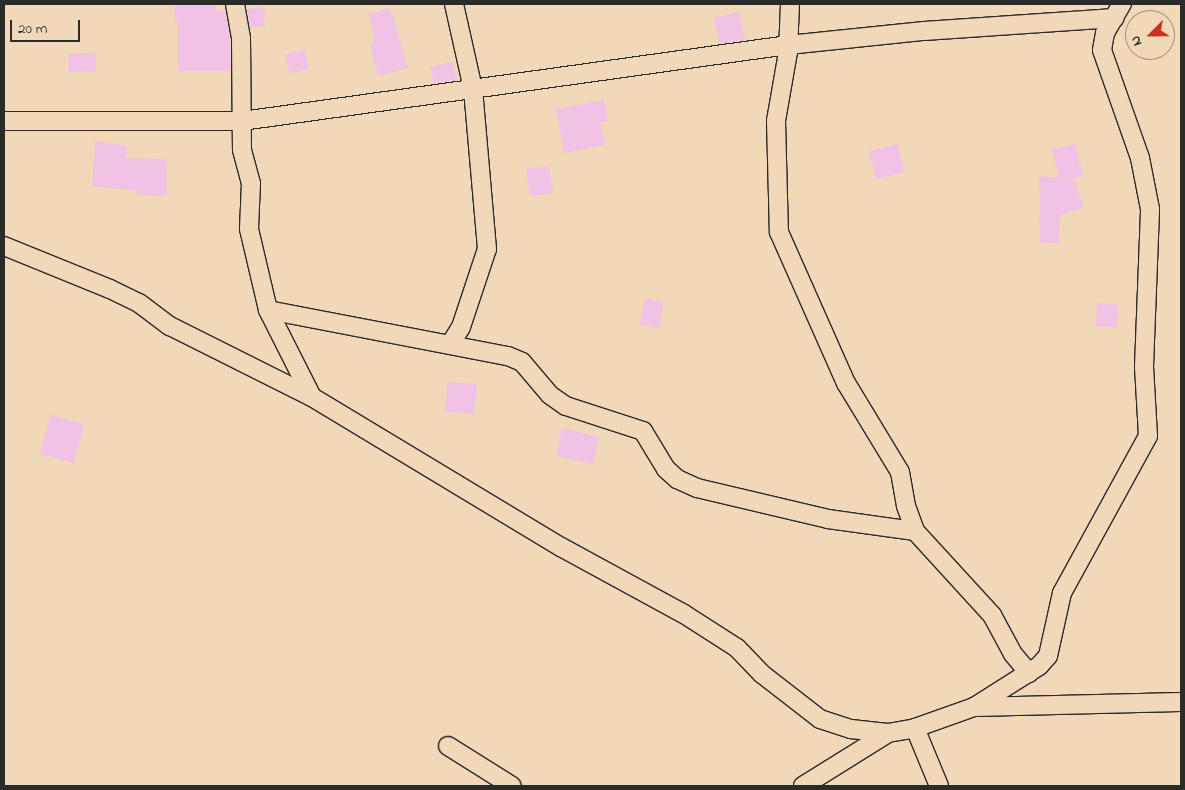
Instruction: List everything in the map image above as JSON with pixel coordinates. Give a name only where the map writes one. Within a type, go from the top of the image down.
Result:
[{"type":"street","points":[[235,4],[241,38],[242,150],[251,183],[249,229],[268,310],[312,397]]},
{"type":"street","points":[[451,343],[461,327],[487,249],[473,89],[454,4]]},
{"type":"street","points":[[790,4],[788,45],[776,121],[779,232],[846,382],[900,472],[906,506],[915,531],[992,615],[1013,654],[1029,673]]},
{"type":"street","points":[[4,121],[242,121],[788,45],[1119,11]]},
{"type":"street","points":[[4,246],[110,289],[139,304],[170,326],[312,397],[561,547],[684,614],[737,648],[762,674],[820,719],[851,729],[888,733],[914,728],[974,707],[1029,673],[1048,656],[1062,593],[1148,436],[1144,367],[1150,208],[1140,158],[1102,50],[1104,33],[1119,11]]},
{"type":"street","points":[[268,310],[451,343],[522,362],[550,395],[566,406],[643,431],[666,469],[677,479],[697,488],[828,519],[915,531]]},
{"type":"street","points":[[974,707],[1181,702]]},
{"type":"street","points":[[914,728],[939,786]]},
{"type":"street","points":[[803,786],[888,733]]},
{"type":"street","points":[[448,746],[512,786]]},
{"type":"building","points":[[174,4],[216,4],[216,11],[225,10],[230,39],[231,71],[178,71],[178,21],[174,21]]},
{"type":"building","points":[[264,7],[265,26],[250,27],[247,9]]},
{"type":"building","points":[[390,8],[408,68],[378,76],[370,42],[375,41],[369,14]]},
{"type":"building","points":[[739,12],[745,40],[720,44],[714,18]]},
{"type":"building","points":[[305,50],[309,69],[290,73],[285,54]]},
{"type":"building","points":[[95,53],[96,71],[69,72],[68,54]]},
{"type":"building","points":[[452,61],[457,80],[434,83],[430,67]]},
{"type":"building","points":[[604,100],[608,121],[600,123],[605,145],[564,153],[556,109]]},
{"type":"building","points":[[95,141],[127,146],[126,158],[167,159],[166,196],[137,195],[137,191],[92,186]]},
{"type":"building","points":[[897,144],[905,172],[876,179],[869,151]]},
{"type":"building","points":[[1075,144],[1083,176],[1069,179],[1075,180],[1083,208],[1060,215],[1059,243],[1040,242],[1039,176],[1059,178],[1052,149]]},
{"type":"building","points":[[549,166],[553,193],[530,196],[526,169]]},
{"type":"building","points":[[644,299],[663,302],[659,328],[640,325]]},
{"type":"building","points":[[1097,303],[1118,305],[1117,327],[1096,327]]},
{"type":"building","points":[[447,382],[477,384],[474,414],[445,412]]},
{"type":"building","points":[[50,415],[84,424],[74,463],[40,454]]},
{"type":"building","points":[[562,428],[599,437],[593,464],[556,456]]}]
